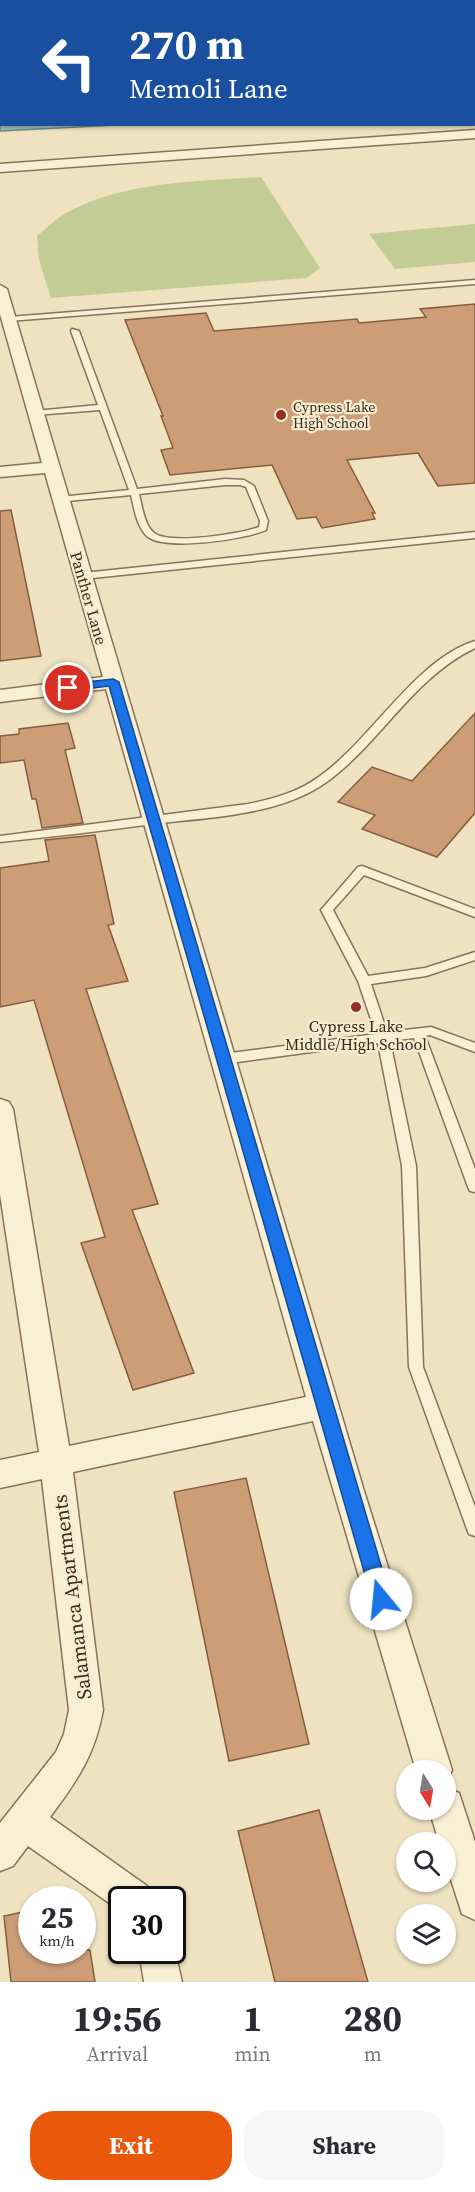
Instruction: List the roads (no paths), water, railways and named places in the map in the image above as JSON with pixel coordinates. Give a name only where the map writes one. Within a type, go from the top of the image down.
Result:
[{"type":"street","points":[[0,168],[338,139],[475,134]]},
{"type":"street","name":"Panther Lane","points":[[0,289],[4,319],[35,413],[324,1406],[432,1760]]},
{"type":"street","points":[[0,472],[51,467]]},
{"type":"street","points":[[0,696],[113,682]]},
{"type":"street","name":"Salamanca Apartments","points":[[0,1109],[56,1463],[86,1710],[81,1737],[68,1764],[0,1853]]},
{"type":"street","points":[[0,1474],[324,1406]]},
{"type":"street","points":[[450,1820],[475,1901]]},
{"type":"street","points":[[24,1821],[116,1886]]},
{"type":"street","points":[[160,1964],[163,1982]]},
{"type":"lane","points":[[4,319],[475,282]]},
{"type":"lane","points":[[60,500],[134,492],[241,482],[250,486],[264,521],[262,528],[252,533],[174,541],[157,540],[149,534],[134,492],[75,331]]},
{"type":"lane","points":[[35,413],[103,407]]},
{"type":"lane","points":[[82,576],[475,535]]},
{"type":"lane","points":[[0,839],[252,806],[304,791],[339,767],[441,665],[459,651],[475,645]]},
{"type":"lane","points":[[475,913],[362,870],[327,910],[364,981],[383,1038],[409,1166],[416,1367],[475,1529]]},
{"type":"lane","points":[[364,981],[426,972],[475,956]]},
{"type":"lane","points":[[224,1059],[431,1031],[475,1048]]},
{"type":"lane","points":[[418,1033],[475,1188]]},
{"type":"water","points":[[0,126],[98,126],[0,131]]},
{"type":"place","name":"Cypress Lake High School","points":[[281,415]]},
{"type":"place","name":"Cypress Lake Middle/High School","points":[[356,1007]]}]
